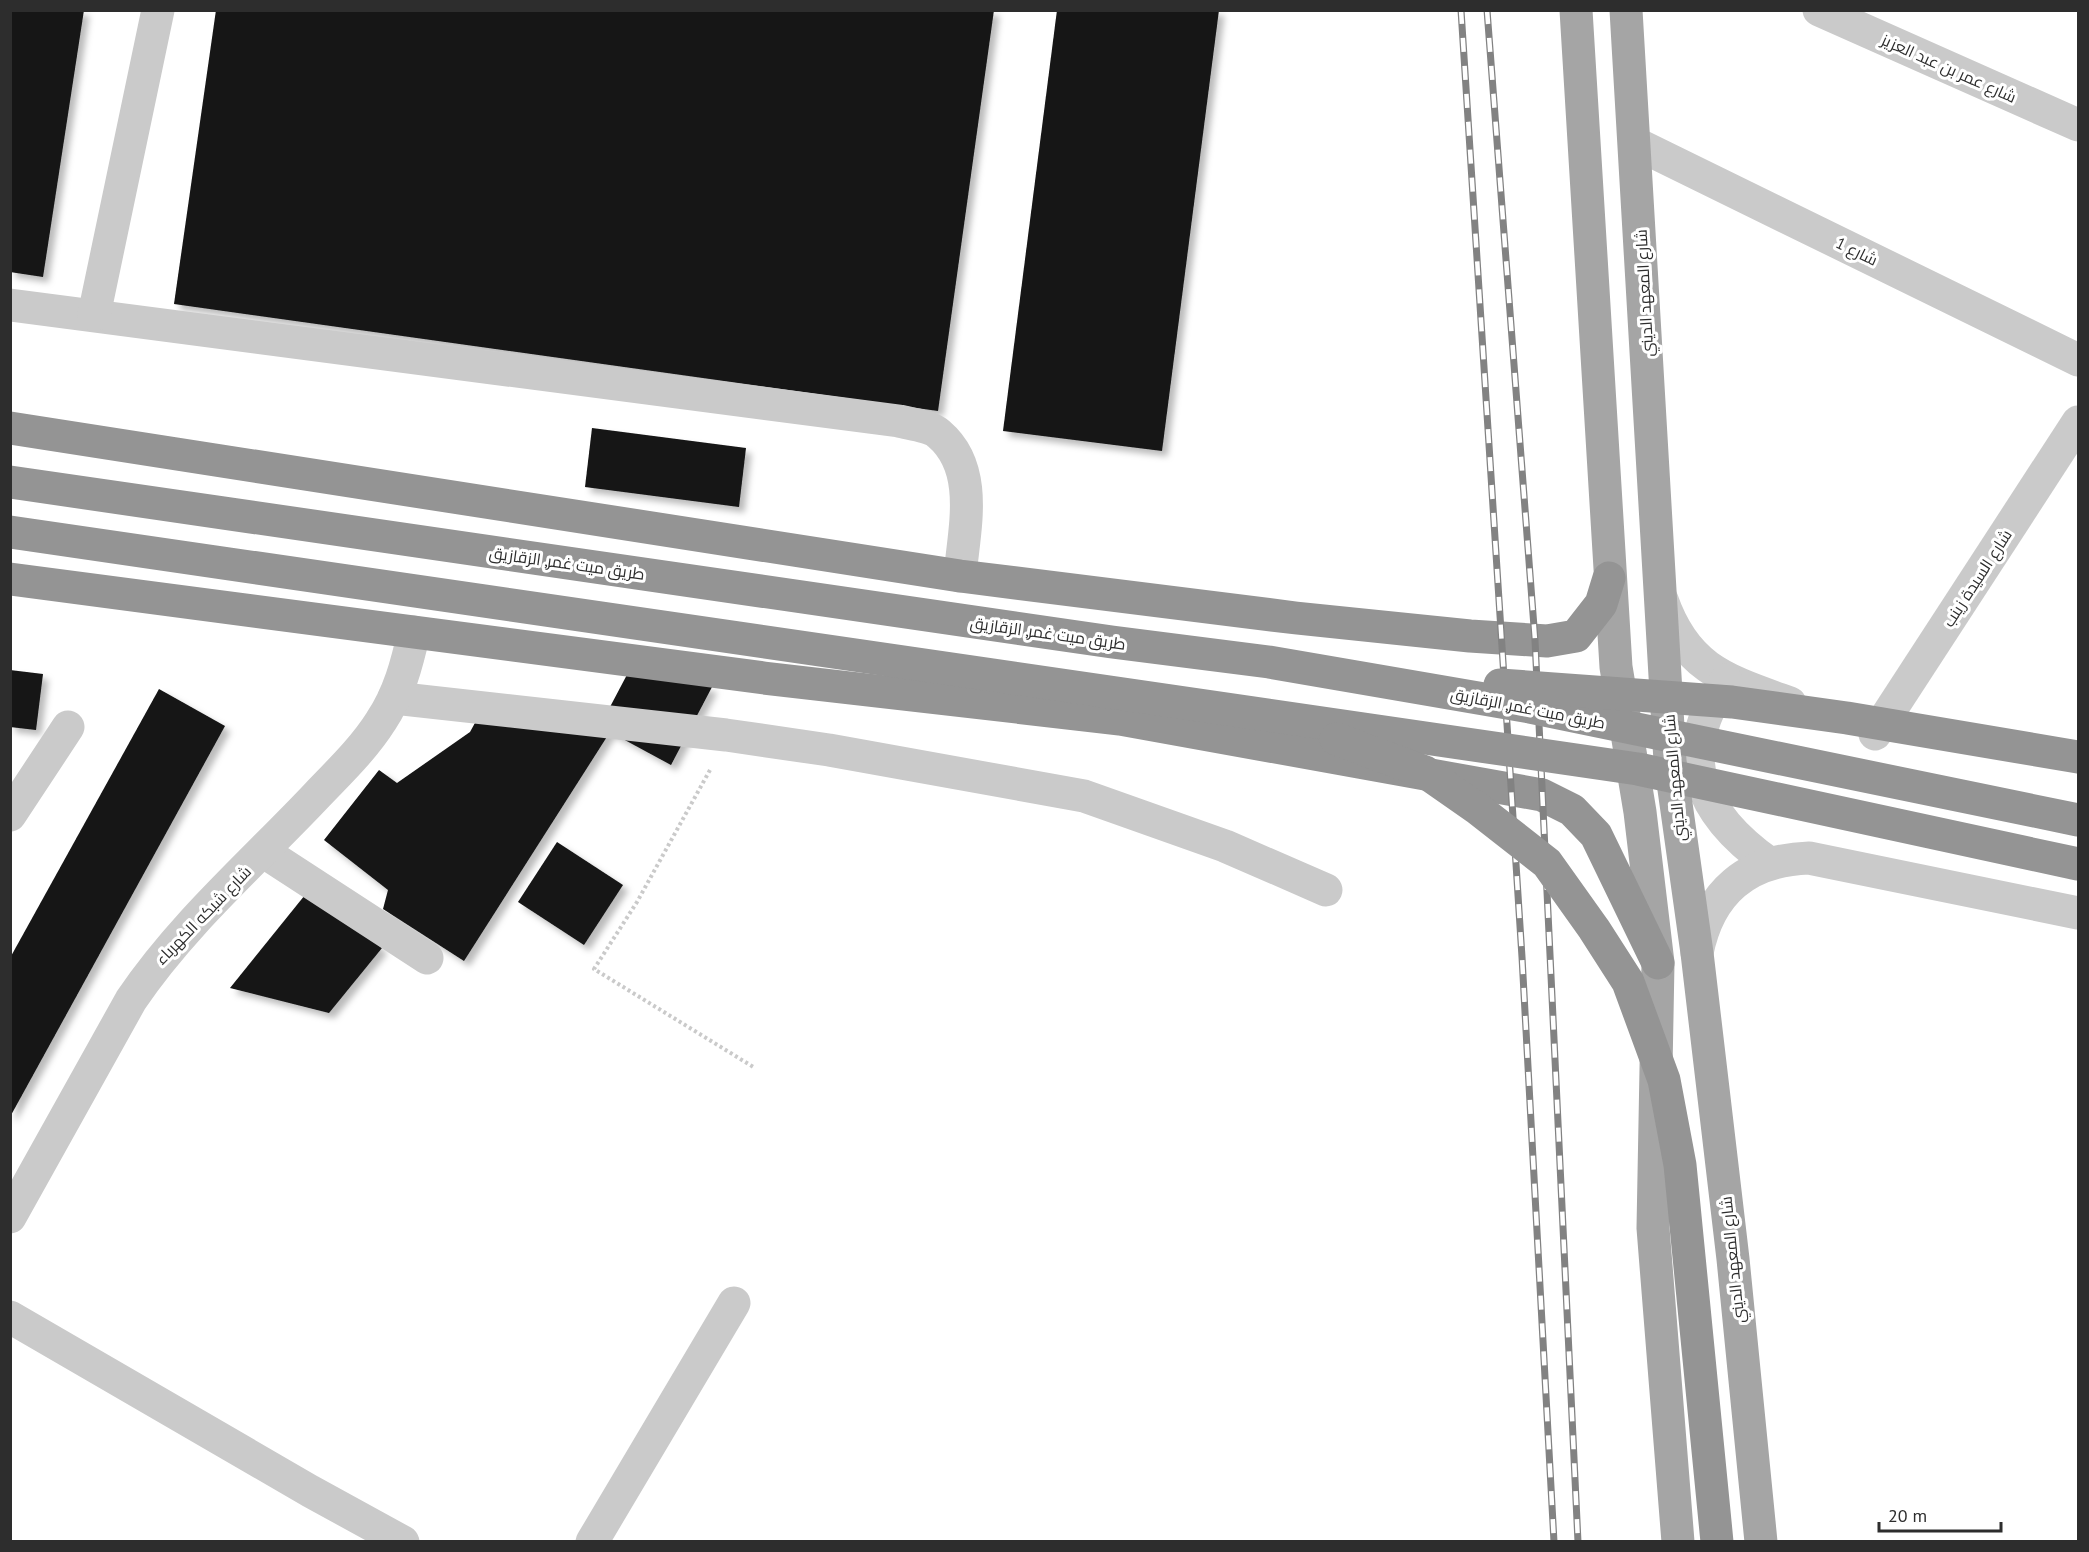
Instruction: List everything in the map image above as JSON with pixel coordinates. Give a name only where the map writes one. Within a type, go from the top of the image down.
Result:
[{"type":"highway","points":[[10,428],[960,576],[1296,618],[1547,640],[1576,636],[1601,604],[1609,578]]},
{"type":"highway","name":"طريق ميت غمر, الزقازيق","points":[[10,482],[1112,642],[1269,662],[1530,707],[2079,820]]},
{"type":"highway","points":[[10,532],[1229,710],[1400,732],[1638,769],[2079,864]]},
{"type":"highway","points":[[10,579],[764,678],[1120,719],[1542,795],[1572,810],[1596,835],[1658,963]]},
{"type":"highway","points":[[1403,685],[1526,685],[1732,702],[1846,718],[2079,758]]},
{"type":"highway","points":[[1229,710],[1353,743],[1425,772],[1478,809],[1547,863],[1628,982],[1664,1080],[1680,1164],[1717,1542]]},
{"type":"main road","points":[[1576,10],[1616,667],[1640,812],[1658,963],[1653,1228],[1678,1542]]},
{"type":"main road","name":"شارع المعهد الديني","points":[[1626,10],[1672,781],[1697,953],[1761,1542]]},
{"type":"street","points":[[94,315],[158,10]]},
{"type":"street","name":"شارع عمر بن عبد العزيز","points":[[1819,10],[2079,125]]},
{"type":"street","name":"شارع 1","points":[[1635,143],[2079,360]]},
{"type":"street","points":[[10,305],[887,420],[938,432],[957,456],[968,491],[960,576]]},
{"type":"street","name":"شارع السيدة زينب","points":[[1875,734],[2079,422]]},
{"type":"street","points":[[1662,600],[1680,640],[1709,670],[1726,680],[1875,734],[2079,758]]},
{"type":"street","name":"شارع شبكه الكهرباء","points":[[10,1217],[131,1000],[150,971],[171,945],[264,852],[365,744],[394,698],[407,666],[414,632]]},
{"type":"street","points":[[1726,680],[1713,699],[1704,721],[1699,768],[1714,812],[1729,831],[1769,863]]},
{"type":"street","points":[[394,698],[728,735],[829,750],[1084,796],[1224,846],[1326,890]]},
{"type":"street","points":[[10,815],[68,727]]},
{"type":"street","points":[[264,852],[427,958]]},
{"type":"street","points":[[1697,953],[1708,914],[1724,892],[1744,874],[1769,863],[1809,858],[2079,913]]},
{"type":"street","points":[[592,1542],[734,1303]]},
{"type":"street","points":[[10,1317],[310,1491],[403,1542]]},
{"type":"path","points":[[728,735],[637,902],[594,969],[755,1068]]},
{"type":"building","points":[[10,10],[84,10],[43,277],[10,272]]},
{"type":"building","points":[[216,10],[994,10],[938,411],[174,304]]},
{"type":"building","points":[[1057,10],[1219,10],[1162,451],[1003,431]]},
{"type":"building","points":[[592,428],[746,448],[739,507],[585,487]]},
{"type":"building","points":[[630,669],[712,687],[671,765],[610,732],[464,961],[383,909],[388,890],[324,840],[379,770],[397,783],[470,732],[487,701],[601,724]]},
{"type":"building","points":[[10,670],[43,674],[36,730],[10,727]]},
{"type":"building","points":[[159,689],[225,726],[10,1117],[10,958]]},
{"type":"building","points":[[557,842],[623,885],[584,945],[518,902]]},
{"type":"building","points":[[309,890],[382,948],[329,1013],[230,988]]},
{"type":"railway","points":[[1461,10],[1522,957],[1554,1542]]},
{"type":"railway","points":[[1487,10],[1535,640],[1578,1542]]}]
